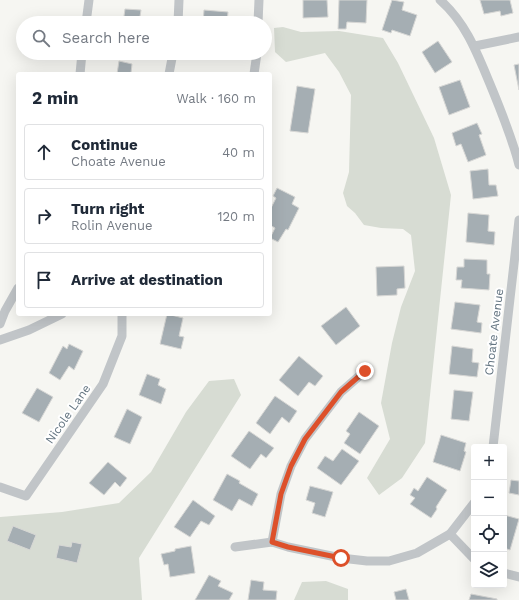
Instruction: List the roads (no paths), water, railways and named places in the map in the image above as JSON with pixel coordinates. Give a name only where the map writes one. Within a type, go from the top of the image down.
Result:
[{"type":"street","points":[[87,16],[89,0]]},
{"type":"street","points":[[179,16],[180,0]]},
{"type":"street","points":[[258,16],[259,0]]},
{"type":"street","points":[[440,0],[452,10],[465,28],[475,46],[506,121],[519,165]]},
{"type":"street","points":[[475,46],[519,37]]},
{"type":"street","points":[[80,72],[81,60]]},
{"type":"street","points":[[168,72],[171,60]]},
{"type":"street","points":[[254,72],[256,60]]},
{"type":"street","name":"Choate Avenue","points":[[492,444],[519,220]]},
{"type":"street","points":[[0,324],[5,311],[16,292]]},
{"type":"street","points":[[0,340],[29,330],[58,316]]},
{"type":"street","name":"Nicole Lane","points":[[0,487],[26,496],[103,384],[122,336],[122,316]]},
{"type":"street","points":[[272,542],[281,494],[291,466],[305,439],[341,392],[365,371]]},
{"type":"street","points":[[235,547],[272,542],[288,547],[341,558],[367,561],[389,561],[417,553],[450,534],[471,507]]},
{"type":"street","points":[[450,534],[471,556]]},
{"type":"street","points":[[507,574],[519,577]]}]
